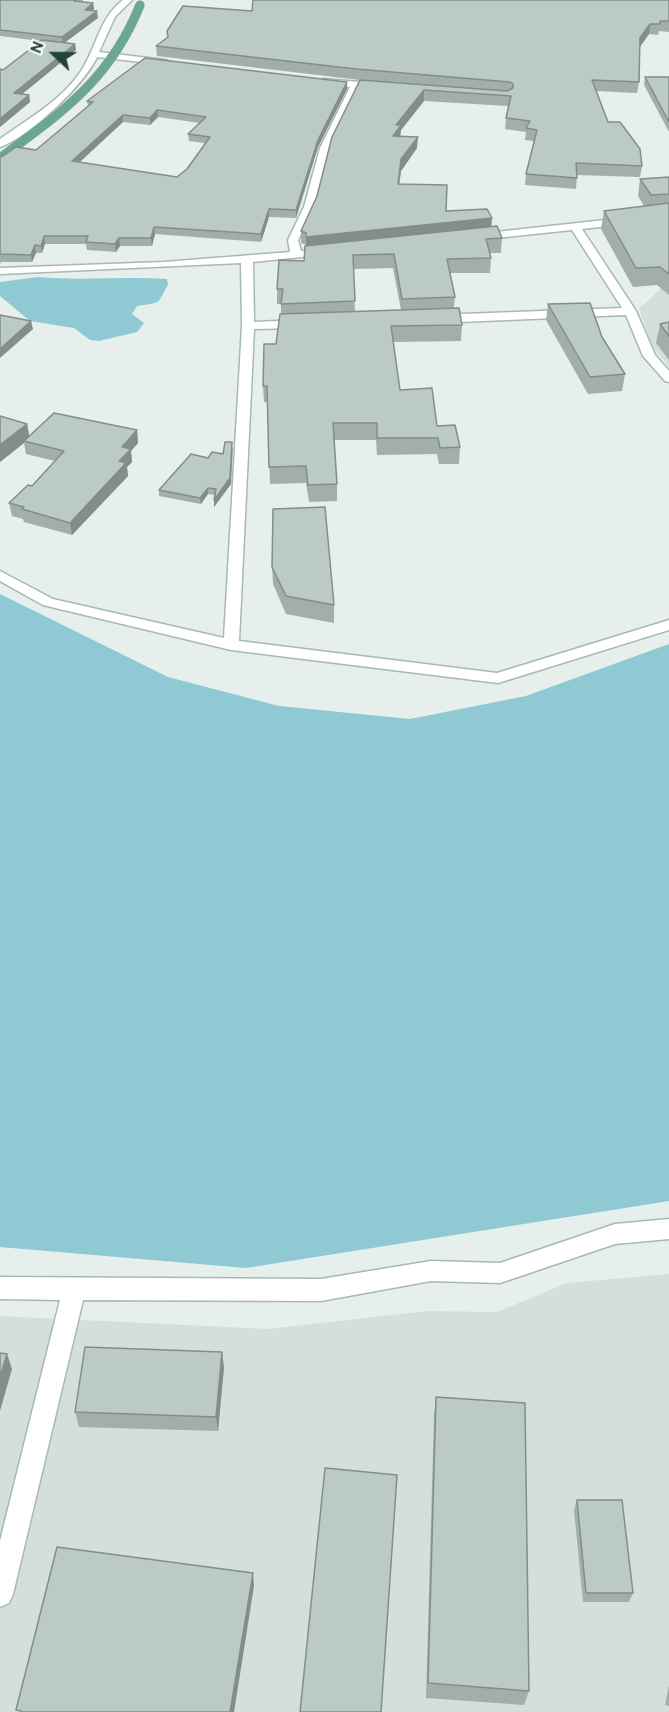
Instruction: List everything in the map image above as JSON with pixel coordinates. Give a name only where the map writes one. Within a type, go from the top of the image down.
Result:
[{"type":"main road","points":[[0,158],[77,100],[103,75],[131,33],[140,4]]},
{"type":"street","points":[[0,144],[51,106],[78,81],[95,54],[114,8],[128,0]]},
{"type":"street","points":[[95,54],[176,64]]},
{"type":"street","points":[[314,81],[391,88]]},
{"type":"street","points":[[297,255],[293,240],[303,226],[315,194],[326,148],[356,85]]},
{"type":"street","points":[[461,238],[669,216]]},
{"type":"street","points":[[575,226],[630,311],[649,356],[669,378]]},
{"type":"street","points":[[0,271],[94,269],[247,261],[344,250]]},
{"type":"street","points":[[231,645],[248,326],[247,261]]},
{"type":"street","points":[[427,319],[630,311]]},
{"type":"street","points":[[248,326],[308,324]]},
{"type":"street","points":[[0,575],[48,602],[231,645],[498,678],[669,626]]},
{"type":"street","points":[[0,1288],[321,1290],[431,1271],[500,1273],[615,1234],[669,1229]]},
{"type":"street","points":[[0,1594],[74,1289]]},
{"type":"shaded area","points":[[669,281],[669,367],[652,346],[639,309]]},
{"type":"shaded area","points":[[669,1274],[669,1712],[0,1712],[0,1316],[268,1329],[427,1311],[497,1312],[567,1283]]},
{"type":"water","points":[[38,277],[167,279],[168,285],[158,301],[137,306],[132,314],[144,323],[137,332],[99,341],[90,340],[74,328],[30,321],[0,296],[0,282]]},
{"type":"water","points":[[0,594],[168,677],[279,706],[410,719],[526,696],[669,644],[669,1201],[246,1268],[0,1247]]},
{"type":"building","points":[[0,0],[76,0],[74,1],[93,3],[85,10],[97,11],[62,37],[0,30]]},
{"type":"building","points":[[253,0],[669,0],[669,21],[650,24],[640,38],[639,82],[592,80],[608,122],[620,122],[640,149],[642,166],[576,163],[577,178],[526,174],[537,130],[526,128],[530,121],[506,118],[511,96],[424,90],[396,125],[401,125],[393,136],[418,137],[401,159],[398,184],[447,185],[446,211],[487,209],[492,218],[306,237],[306,233],[301,231],[317,196],[332,137],[360,80],[507,91],[513,88],[513,84],[156,46],[168,37],[167,31],[183,6],[252,11]]},
{"type":"building","points":[[42,40],[75,44],[14,93],[29,95],[0,119],[0,69],[3,70]]},
{"type":"building","points":[[145,58],[347,82],[318,140],[296,210],[269,209],[261,234],[154,227],[151,238],[119,238],[115,244],[86,242],[88,236],[44,236],[41,246],[35,245],[31,255],[0,254],[0,157],[16,147],[36,150],[93,102],[87,101]],"holes":[[[157,110],[206,117],[188,134],[210,137],[187,169],[177,177],[72,161],[123,115],[150,118]]]},
{"type":"building","points":[[645,77],[669,77],[669,122]]},
{"type":"building","points":[[669,177],[669,194],[651,195],[640,179]]},
{"type":"building","points":[[669,203],[669,274],[660,267],[636,268],[604,211]]},
{"type":"building","points":[[497,226],[502,238],[486,239],[491,258],[447,259],[455,297],[402,299],[394,254],[353,255],[355,301],[281,304],[283,289],[277,289],[279,260],[304,261],[305,246]]},
{"type":"building","points":[[590,303],[602,337],[625,374],[590,377],[548,304]]},
{"type":"building","points":[[459,308],[462,325],[391,326],[400,390],[432,388],[437,426],[455,425],[460,447],[440,448],[438,438],[377,438],[377,423],[333,423],[337,484],[308,485],[306,466],[269,467],[267,386],[263,386],[264,344],[276,344],[280,314]]},
{"type":"building","points":[[0,315],[31,321],[0,349]]},
{"type":"building","points":[[669,322],[669,336],[660,324]]},
{"type":"building","points":[[54,413],[137,430],[122,447],[131,449],[119,461],[126,463],[70,523],[9,503],[28,485],[32,486],[64,451],[24,441]]},
{"type":"building","points":[[0,416],[27,424],[0,445]]},
{"type":"building","points":[[225,442],[232,442],[230,478],[214,500],[216,489],[208,488],[200,498],[159,490],[191,454],[208,458],[212,452],[223,454]]},
{"type":"building","points":[[325,507],[334,605],[286,596],[272,567],[273,509]]},
{"type":"building","points":[[85,1347],[222,1352],[216,1417],[75,1412]]},
{"type":"building","points":[[0,1353],[7,1354],[0,1377]]},
{"type":"building","points":[[436,1397],[525,1403],[529,1691],[428,1683]]},
{"type":"building","points":[[325,1468],[397,1475],[381,1712],[300,1712]]},
{"type":"building","points":[[577,1500],[622,1500],[633,1593],[586,1593]]},
{"type":"building","points":[[57,1547],[253,1573],[230,1712],[21,1712],[16,1710]]}]
